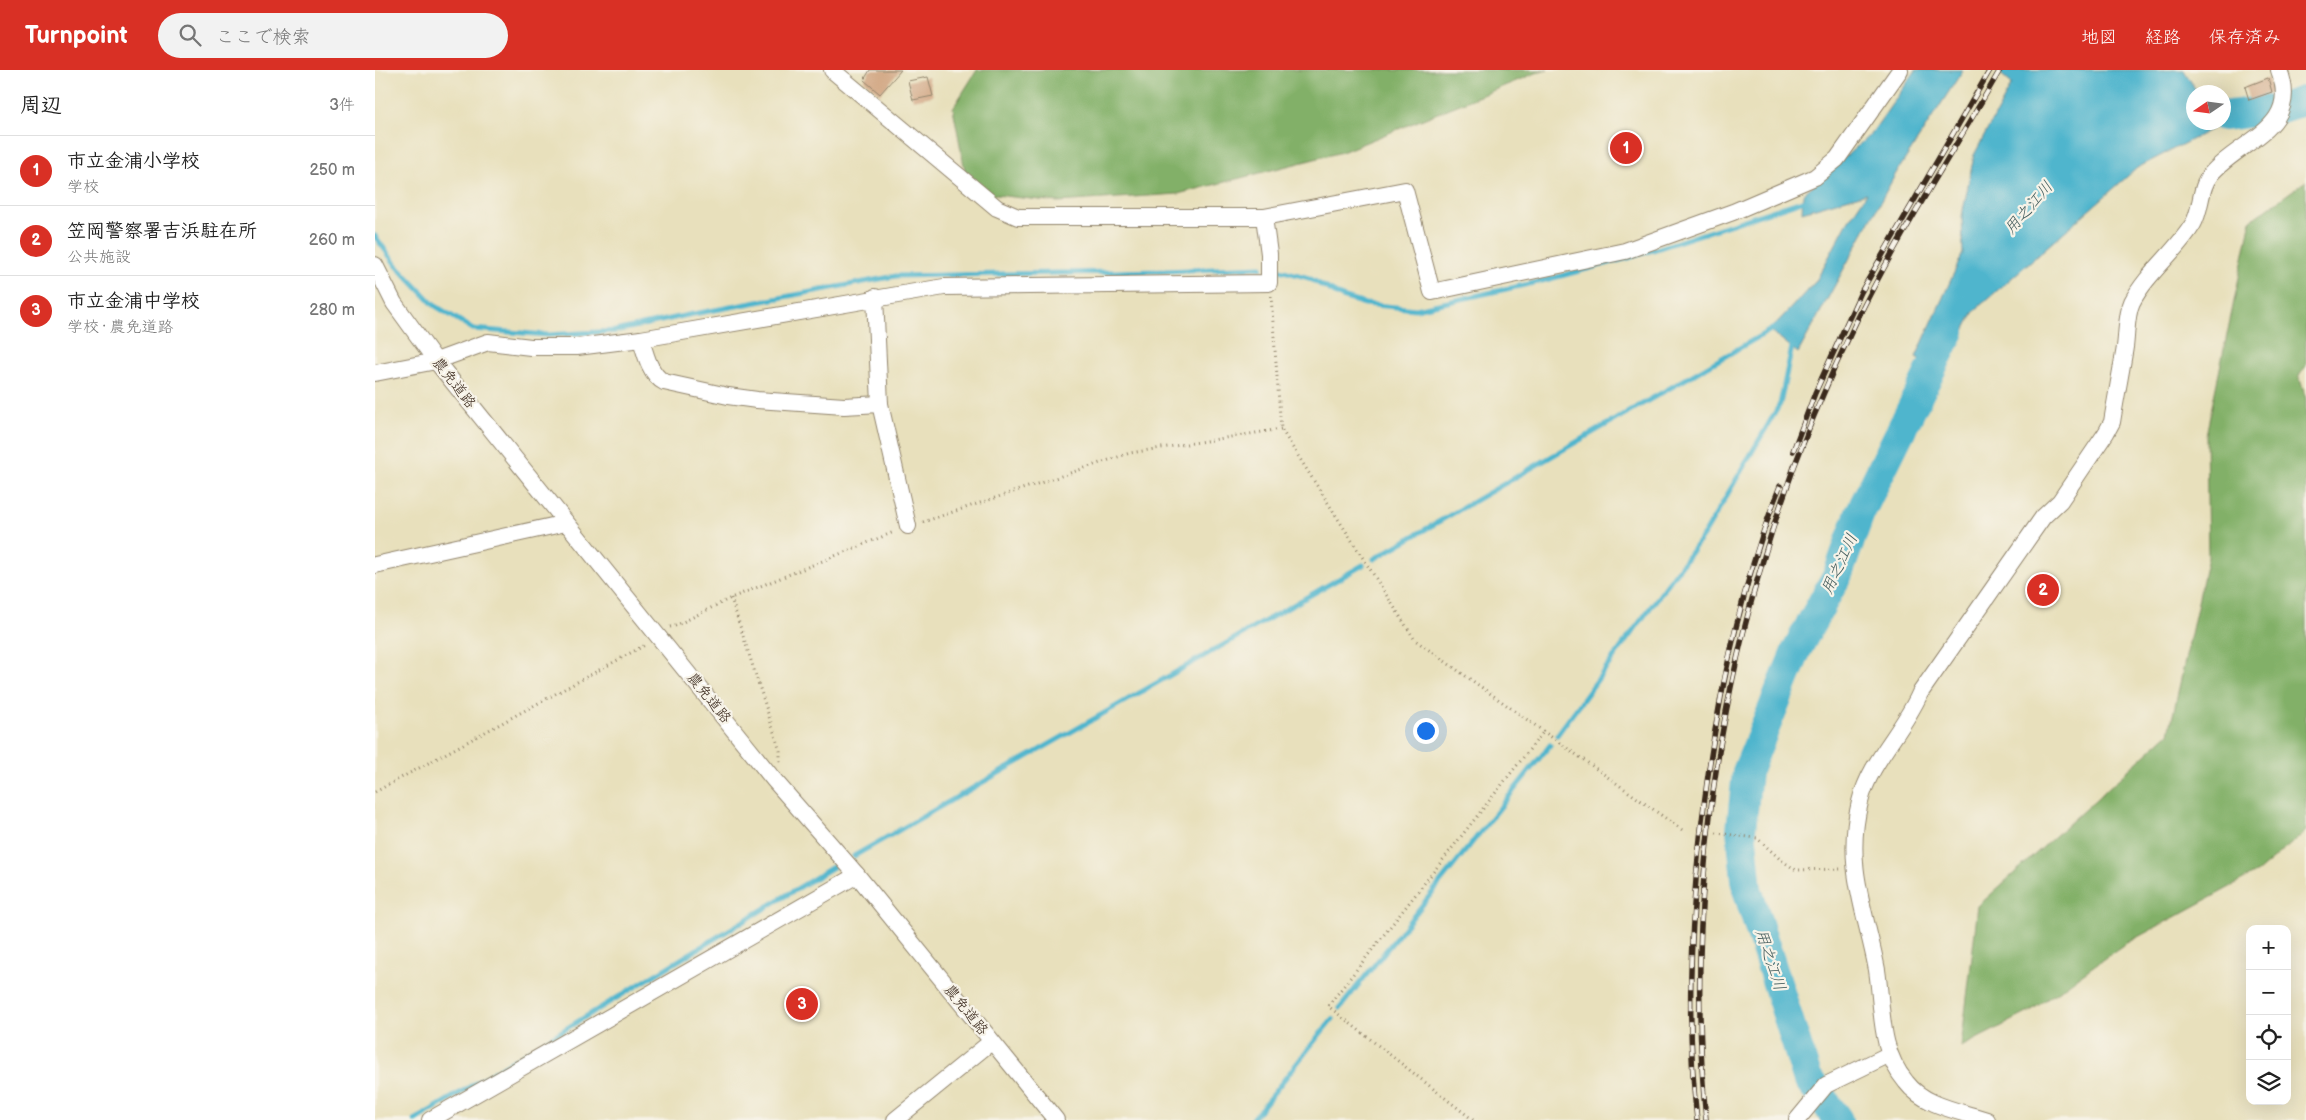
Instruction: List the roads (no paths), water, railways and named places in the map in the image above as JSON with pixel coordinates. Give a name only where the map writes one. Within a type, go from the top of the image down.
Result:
[{"type":"street","points":[[832,70],[997,208],[1018,217],[1264,220],[1405,190],[1432,292],[1625,251],[1733,212],[1815,177],[1837,159],[1900,70]]},
{"type":"street","points":[[1987,1120],[1919,1096],[1905,1082],[1888,1055],[1877,970],[1858,893],[1855,869],[1856,827],[1860,802],[1872,769],[1913,709],[1920,693],[2043,517],[2060,502],[2106,433],[2112,422],[2131,304],[2193,223],[2203,187],[2209,176],[2218,166],[2260,136],[2272,125],[2281,108],[2284,94],[2279,70]]},
{"type":"street","points":[[375,373],[436,361],[488,342],[531,347],[577,346],[641,339],[875,298],[967,285],[1269,280],[1269,254],[1264,220]]},
{"type":"street","name":"農免道路","points":[[375,265],[394,303],[436,361],[774,780],[857,875],[1056,1120]]},
{"type":"street","points":[[875,298],[879,404],[908,526]]},
{"type":"street","points":[[641,339],[653,371],[664,382],[727,396],[757,400],[844,406],[879,404]]},
{"type":"street","points":[[375,565],[566,523]]},
{"type":"street","points":[[430,1120],[857,875]]},
{"type":"street","points":[[895,1120],[991,1042]]},
{"type":"street","points":[[1797,1120],[1826,1085],[1888,1055]]},
{"type":"water","points":[[1916,70],[1963,70],[1895,175],[1798,353],[1770,330],[1816,281],[1847,223],[1867,193],[1802,212],[1803,194],[1871,134]]},
{"type":"water","points":[[1996,70],[2184,70],[2193,85],[2186,85],[2186,130],[2210,130],[2137,168],[1974,311],[1943,372],[1916,357],[1963,253],[1962,216],[1974,155],[2012,84]]},
{"type":"waterway","name":"用之江川","points":[[2231,115],[2278,109],[2306,100]]},
{"type":"waterway","points":[[1273,268],[1309,278],[1342,297],[1365,304],[1416,309],[1538,282],[1632,257],[1808,199]]},
{"type":"waterway","points":[[375,236],[396,265],[434,305],[473,329],[547,335],[615,331],[688,315],[896,276],[1165,271],[1261,267]]},
{"type":"waterway","points":[[1374,559],[1774,328]]},
{"type":"waterway","name":"用之江川","points":[[1838,1120],[1807,1077],[1747,889],[1741,830],[1747,772],[1797,649],[1838,574],[1860,513],[1950,331]]},
{"type":"waterway","points":[[1557,735],[1705,533],[1780,404],[1793,342]]},
{"type":"waterway","points":[[854,856],[1363,565]]},
{"type":"waterway","points":[[1340,1008],[1550,745]]},
{"type":"waterway","points":[[415,1120],[833,867]]},
{"type":"waterway","points":[[1252,1120],[1332,1019]]},
{"type":"railway","points":[[1793,451],[1815,393],[1861,292],[1990,70]]},
{"type":"railway","points":[[1706,1120],[1700,1017],[1702,915],[1710,812],[1726,711],[1749,611],[1778,512],[1814,416],[1856,322],[1907,226],[2000,70]]},
{"type":"railway","points":[[1697,1120],[1691,1039],[1691,958],[1696,877],[1705,797],[1717,718],[1733,639],[1754,561],[1780,486]]},
{"type":"place","name":"市立金浦小学校","points":[[1626,148]]},
{"type":"place","name":"笠岡警察署吉浜駐在所","points":[[2043,590]]},
{"type":"place","name":"市立金浦中学校","points":[[802,1004]]}]
